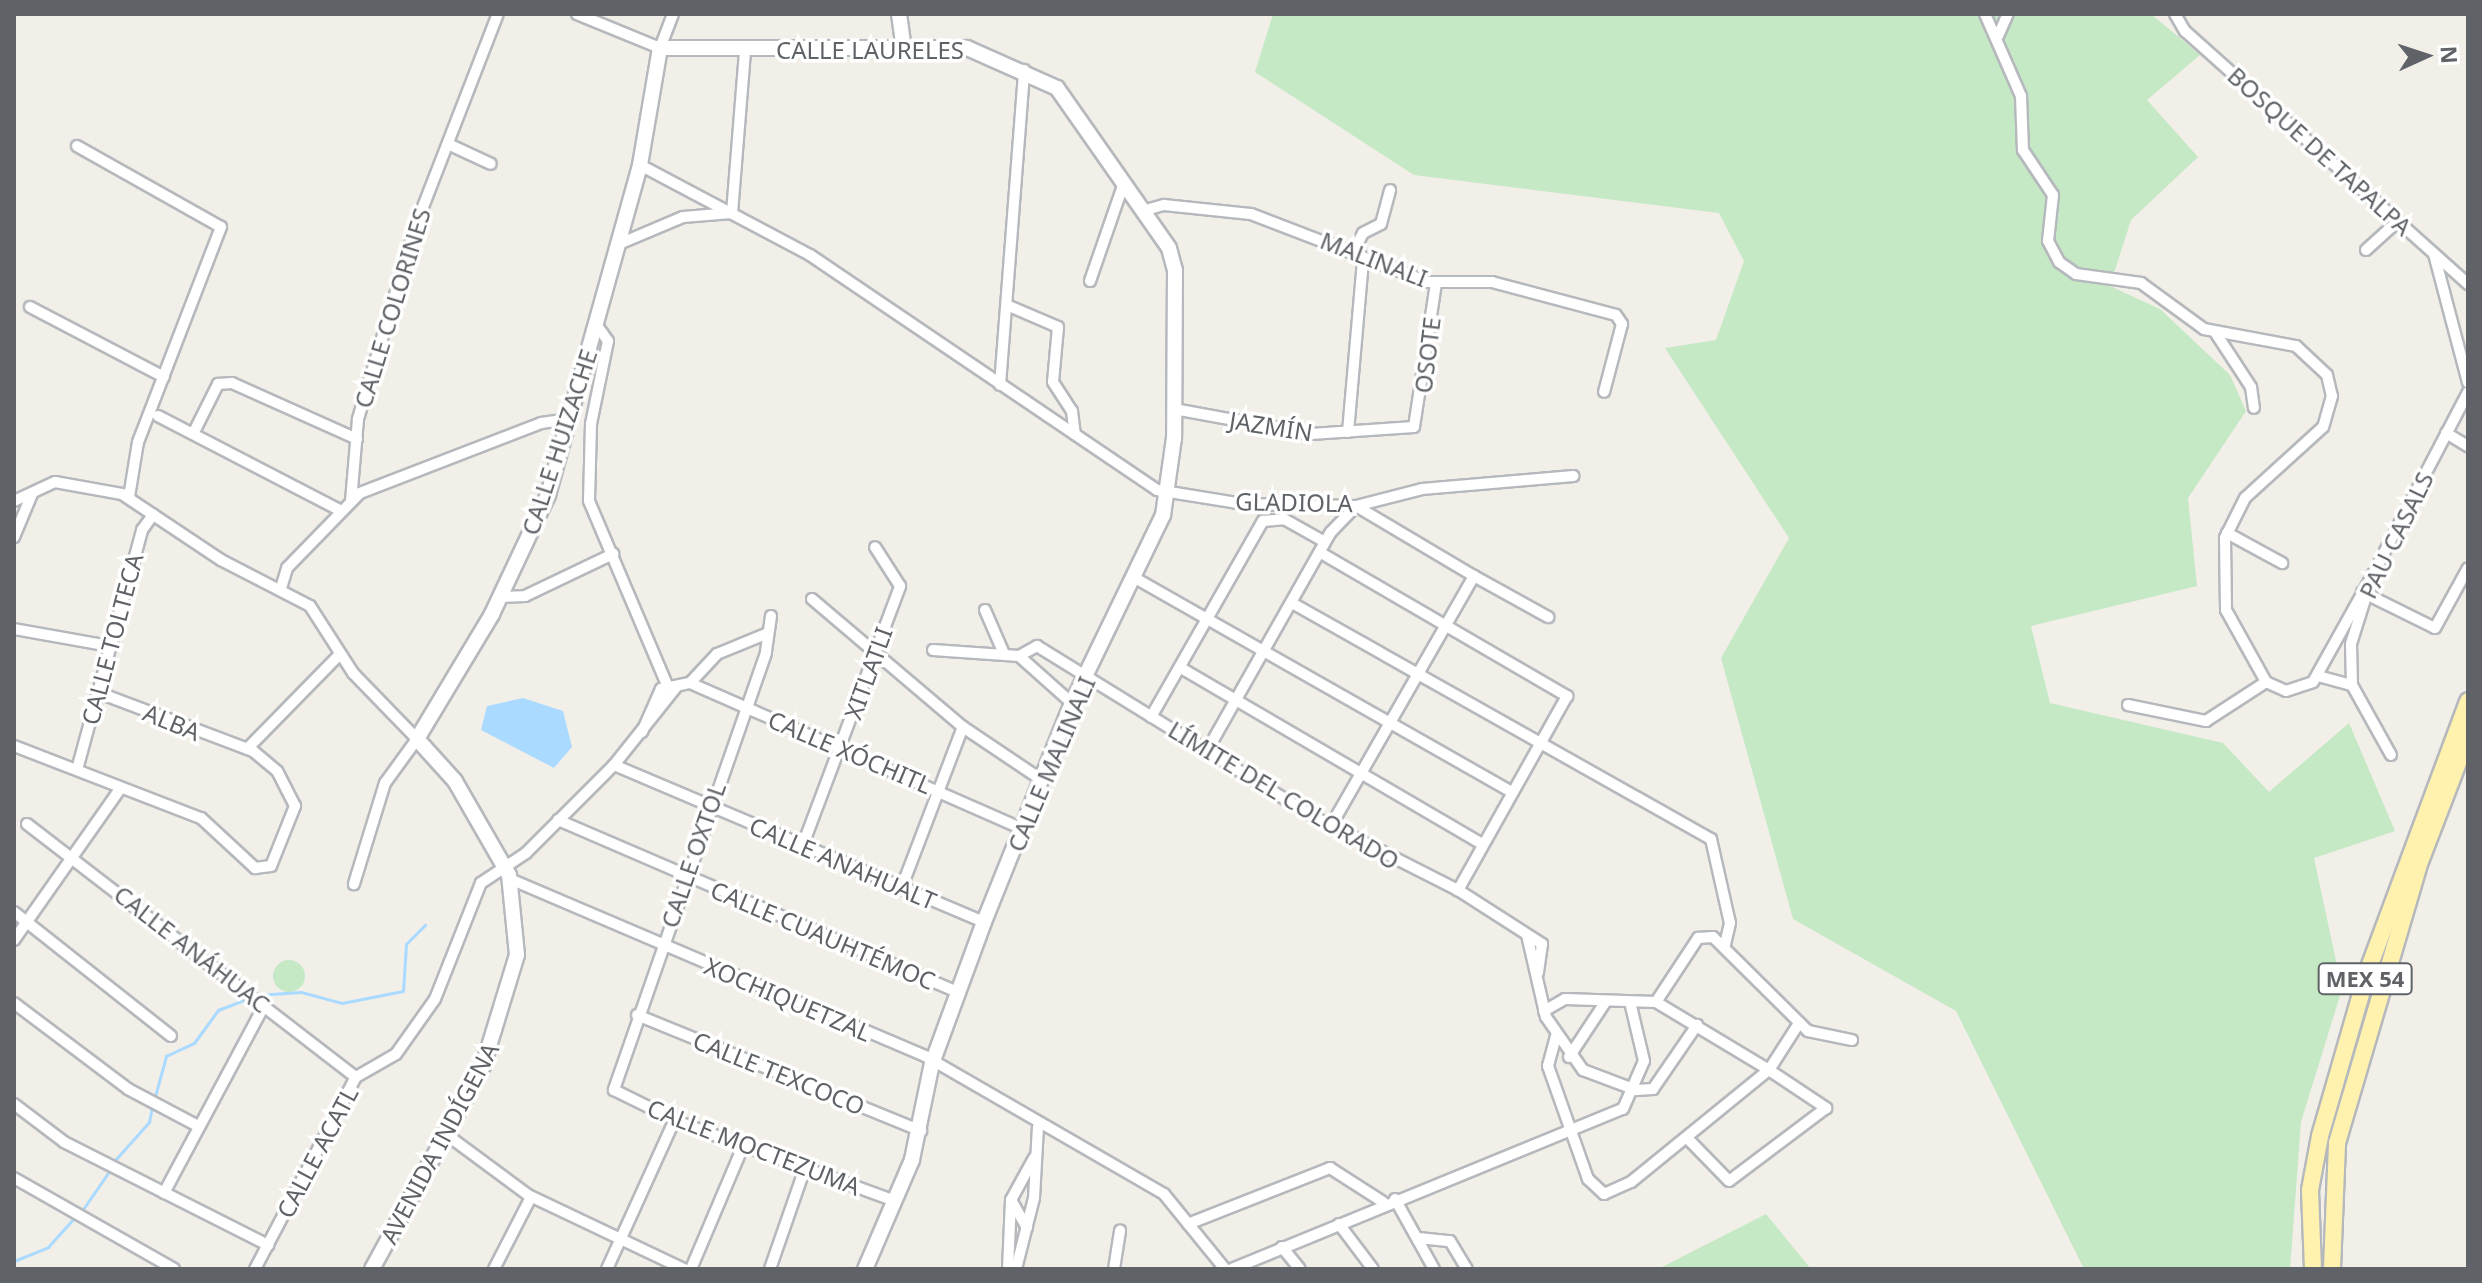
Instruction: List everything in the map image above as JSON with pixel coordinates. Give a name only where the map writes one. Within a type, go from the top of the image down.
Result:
[{"type":"main road","name":"MEX 54","points":[[2313,1269],[2310,1190],[2323,1123],[2417,825],[2468,701]]},
{"type":"main road","name":"MEX 54","points":[[2332,1269],[2337,1143],[2418,867],[2468,737]]},
{"type":"street","name":"CALLE COLORINES","points":[[351,501],[357,439],[416,225],[498,14]]},
{"type":"street","name":"CALLE LAURELES","points":[[577,14],[660,48],[978,50],[1025,68],[1064,95],[1146,210]]},
{"type":"street","name":"CALLE HUIZACHE","points":[[354,884],[385,783],[417,739],[500,597],[540,517],[640,165],[660,48],[673,14]]},
{"type":"street","points":[[899,14],[904,49]]},
{"type":"street","points":[[1985,14],[1998,36],[2021,96],[2023,150],[2053,195],[2052,253],[2076,274],[2141,283],[2215,332],[2251,387],[2254,408]]},
{"type":"street","points":[[1998,36],[2008,14]]},
{"type":"street","name":"BOSQUE DE TAPALPA","points":[[2175,14],[2185,31],[2468,284]]},
{"type":"street","points":[[732,213],[745,50]]},
{"type":"street","points":[[1000,385],[1009,306],[1025,68]]},
{"type":"street","points":[[448,144],[491,164]]},
{"type":"street","points":[[77,146],[221,227],[138,442],[129,497]]},
{"type":"street","points":[[640,165],[810,255],[1000,385],[1166,492]]},
{"type":"street","points":[[1090,281],[1124,183]]},
{"type":"street","points":[[1353,252],[1364,231],[1381,224],[1390,190]]},
{"type":"street","name":"MALINALI","points":[[1146,210],[1159,205],[1251,214],[1353,252],[1363,260],[1436,284],[1492,282],[1619,317],[1604,392]]},
{"type":"street","name":"CALLE MALINALI","points":[[865,1269],[921,1131],[932,1063],[984,922],[1072,703],[1135,578],[1166,492],[1174,409],[1175,264],[1146,210]]},
{"type":"street","points":[[619,244],[683,217],[732,213]]},
{"type":"street","points":[[2366,250],[2398,221]]},
{"type":"street","points":[[2434,252],[2468,383]]},
{"type":"street","points":[[1348,432],[1363,260]]},
{"type":"street","name":"OSOTE","points":[[1416,426],[1436,284]]},
{"type":"street","points":[[1009,306],[1058,327],[1053,382],[1072,411],[1075,434]]},
{"type":"street","points":[[30,307],[164,377]]},
{"type":"street","points":[[596,324],[608,341],[591,424],[588,495],[672,686]]},
{"type":"street","points":[[2215,332],[2296,346],[2321,367],[2332,396],[2317,436],[2245,498],[2227,533],[2226,610],[2266,682]]},
{"type":"street","points":[[194,432],[218,384],[232,383],[357,439]]},
{"type":"street","name":"PAU CASALS","points":[[2352,685],[2350,658],[2362,592],[2468,392]]},
{"type":"street","name":"JAZMÍN","points":[[1174,409],[1311,434],[1416,426]]},
{"type":"street","points":[[158,416],[341,511]]},
{"type":"street","points":[[281,588],[287,568],[351,501],[541,423],[570,419]]},
{"type":"street","points":[[2446,433],[2468,446]]},
{"type":"street","name":"GLADIOLA","points":[[1166,492],[1264,503],[1356,506],[1469,482],[1573,476]]},
{"type":"street","name":"AVENIDA INDÍGENA","points":[[14,501],[55,482],[129,497],[153,515],[305,601],[340,654],[455,781],[507,873],[518,937],[511,992],[447,1135],[372,1269]]},
{"type":"street","points":[[14,537],[32,494]]},
{"type":"street","points":[[1151,717],[1267,518],[1264,503]]},
{"type":"street","points":[[1208,749],[1325,542],[1356,506],[1548,617]]},
{"type":"street","name":"CALLE TOLTECA","points":[[78,766],[109,646],[153,515]]},
{"type":"street","points":[[1267,518],[1288,520],[1325,542]]},
{"type":"street","points":[[2227,533],[2282,563]]},
{"type":"street","name":"XITLATLI","points":[[801,850],[900,586],[875,547]]},
{"type":"street","points":[[1321,553],[1565,694],[1458,890]]},
{"type":"street","points":[[500,597],[525,596],[613,554]]},
{"type":"street","points":[[2128,705],[2206,721],[2266,682],[2300,690],[2318,676],[2362,592],[2435,628],[2468,568]]},
{"type":"street","points":[[1332,824],[1474,576]]},
{"type":"street","points":[[1135,578],[1265,650],[1388,725],[1512,792]]},
{"type":"street","points":[[812,599],[963,727],[1042,780]]},
{"type":"street","points":[[1292,603],[1538,746],[1711,839],[1730,923],[1725,945]]},
{"type":"street","points":[[985,610],[1004,654]]},
{"type":"street","name":"CALLE OXTOL","points":[[615,1093],[683,875],[745,708],[771,616]]},
{"type":"street","points":[[14,629],[109,646]]},
{"type":"street","points":[[507,873],[614,765],[642,732],[672,686],[690,683],[717,654],[768,633]]},
{"type":"street","points":[[2338,634],[2350,658]]},
{"type":"street","name":"LÍMITE DEL COLORADO","points":[[1019,656],[1036,646],[1332,824],[1458,890],[1526,933],[1544,949],[1538,973],[1544,1011]]},
{"type":"street","points":[[933,650],[1019,656],[1072,703]]},
{"type":"street","points":[[247,749],[340,654]]},
{"type":"street","points":[[1181,668],[1482,844]]},
{"type":"street","points":[[2318,676],[2352,685],[2391,755]]},
{"type":"street","name":"CALLE XÓCHITL","points":[[690,683],[841,746],[1022,829]]},
{"type":"street","name":"ALBA","points":[[97,692],[247,749],[293,795],[287,837],[271,866],[255,868],[201,818],[120,789]]},
{"type":"street","points":[[901,889],[963,727]]},
{"type":"street","points":[[14,746],[78,766],[120,789],[75,858],[14,940]]},
{"type":"street","name":"CALLE ANAHUALT","points":[[614,765],[801,850],[984,922]]},
{"type":"street","name":"CALLE CUAUHTÉMOC","points":[[558,820],[957,992]]},
{"type":"street","name":"CALLE ANÁHUAC","points":[[27,824],[356,1077]]},
{"type":"street","name":"CALLE ACATL","points":[[255,1269],[356,1077],[396,1054],[435,999],[481,883],[507,873]]},
{"type":"street","name":"XOCHIQUETZAL","points":[[507,873],[663,946],[932,1063],[1038,1127],[1156,1189],[1225,1269]]},
{"type":"street","points":[[14,912],[171,1036]]},
{"type":"street","points":[[1656,1002],[1698,938],[1725,945],[1741,970],[1815,1034],[1852,1040]]},
{"type":"street","points":[[1687,1138],[1729,1181],[1825,1114],[1819,1099],[1697,1025],[1656,1002],[1565,999],[1544,1011],[1569,1057],[1636,1090],[1653,1089],[1697,1025]]},
{"type":"street","points":[[1569,1057],[1606,1001]]},
{"type":"street","points":[[1232,1269],[1383,1202],[1568,1128],[1620,1111],[1636,1090],[1644,1058],[1630,1002]]},
{"type":"street","points":[[14,1003],[148,1099],[196,1125]]},
{"type":"street","points":[[164,1193],[196,1125],[264,1006]]},
{"type":"street","name":"CALLE TEXCOCO","points":[[637,1015],[921,1131]]},
{"type":"street","points":[[1556,1036],[1547,1062],[1590,1183],[1604,1194],[1625,1187],[1769,1070],[1799,1023]]},
{"type":"street","name":"CALLE MOCTEZUMA","points":[[615,1093],[675,1119],[806,1165],[895,1201]]},
{"type":"street","points":[[14,1104],[64,1142],[268,1245]]},
{"type":"street","points":[[607,1269],[675,1119]]},
{"type":"street","points":[[1016,1269],[1027,1228],[1038,1127]]},
{"type":"street","points":[[447,1135],[531,1197],[684,1269]]},
{"type":"street","points":[[691,1269],[744,1144]]},
{"type":"street","points":[[1008,1269],[1011,1200],[1034,1158]]},
{"type":"street","points":[[770,1269],[806,1165]]},
{"type":"street","points":[[1188,1224],[1330,1168],[1383,1202]]},
{"type":"street","points":[[14,1178],[174,1269]]},
{"type":"street","points":[[494,1269],[531,1197]]},
{"type":"street","points":[[1395,1199],[1434,1269]]},
{"type":"street","points":[[1011,1200],[1027,1228]]},
{"type":"street","points":[[1339,1224],[1373,1269]]},
{"type":"street","points":[[1114,1269],[1120,1230]]},
{"type":"street","points":[[1419,1238],[1450,1241],[1467,1269]]},
{"type":"street","points":[[1282,1247],[1300,1269]]},
{"type":"green space","points":[[1273,14],[2151,14],[2200,55],[2147,100],[2198,157],[2131,220],[2110,286],[2160,309],[2230,375],[2246,411],[2188,498],[2197,586],[2031,626],[2050,703],[2223,743],[2269,792],[2349,723],[2395,831],[2314,858],[2342,989],[2301,1122],[2290,1269],[2084,1269],[1956,1011],[1793,919],[1721,658],[1789,538],[1665,348],[1716,340],[1744,261],[1719,213],[1414,175],[1255,72]]},
{"type":"green space","points":[[289,960],[300,965],[305,976],[300,987],[289,992],[278,987],[273,976],[278,965]]},
{"type":"green space","points":[[1766,1214],[1811,1269],[1658,1269]]},
{"type":"water","points":[[523,698],[563,711],[572,747],[554,768],[481,730],[487,706]]},
{"type":"waterway","points":[[154,1100],[166,1056],[194,1043],[218,1010],[257,995],[301,992],[342,1003],[403,991],[406,944],[425,925]]},
{"type":"waterway","points":[[116,1159],[149,1122],[152,1107]]},
{"type":"waterway","points":[[81,1212],[108,1173]]},
{"type":"waterway","points":[[14,1261],[48,1247],[75,1217]]}]
